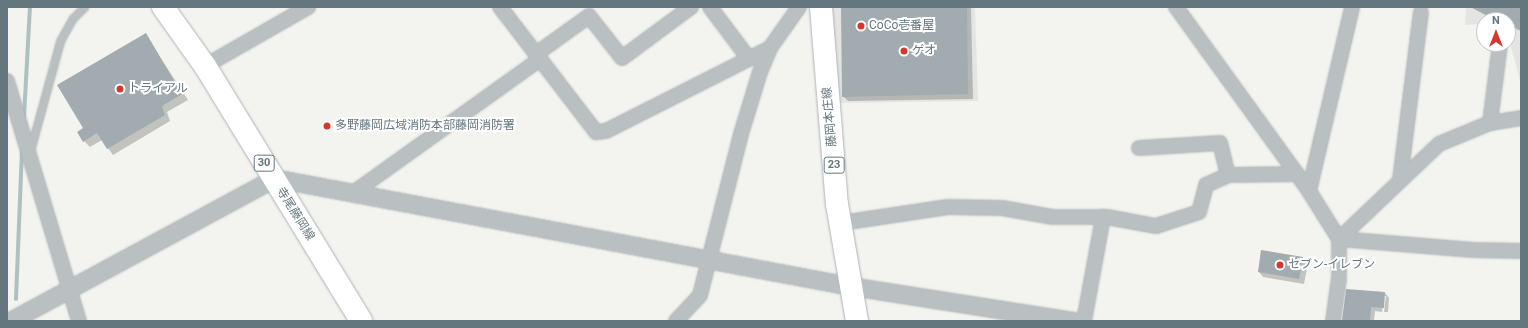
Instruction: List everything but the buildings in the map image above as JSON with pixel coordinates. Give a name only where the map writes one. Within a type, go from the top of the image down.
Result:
[{"type":"main road","name":"寺尾藤岡線","points":[[163,7],[204,66],[361,321]]},
{"type":"main road","name":"藤岡本庄線","points":[[821,7],[840,223],[857,321]]},
{"type":"street","points":[[204,66],[308,7]]},
{"type":"street","points":[[500,7],[596,132],[606,131],[770,48]]},
{"type":"street","points":[[353,193],[537,57],[589,16],[622,58],[691,7]]},
{"type":"street","points":[[710,7],[748,60]]},
{"type":"street","points":[[676,321],[700,295],[711,260],[741,134],[770,48],[798,7]]},
{"type":"street","points":[[1176,7],[1309,191],[1339,239],[1338,278],[1333,321]]},
{"type":"street","points":[[1309,191],[1352,7]]},
{"type":"street","points":[[1400,180],[1421,12]]},
{"type":"street","points":[[1490,124],[1499,52]]},
{"type":"street","points":[[7,81],[68,290],[79,321]]},
{"type":"street","points":[[1339,239],[1439,144],[1490,124],[1521,118]]},
{"type":"street","points":[[1139,148],[1220,143],[1228,175]]},
{"type":"street","points":[[840,223],[948,207],[1002,208],[1053,217],[1103,217],[1156,226],[1199,212],[1206,185],[1228,175],[1297,174]]},
{"type":"street","points":[[10,321],[274,178],[850,286],[1049,319],[1074,321]]},
{"type":"street","points":[[1084,321],[1103,217]]},
{"type":"street","points":[[1339,239],[1474,250],[1521,251]]},
{"type":"lane","points":[[28,152],[60,41],[73,18],[84,7]]},
{"type":"shaded area","name":"ゲオ","points":[[829,7],[975,7],[978,101],[835,103]]},
{"type":"shaded area","points":[[1466,7],[1521,7],[1521,84],[1512,52],[1516,52],[1516,12],[1476,12],[1476,24],[1465,25]]},
{"type":"waterway","points":[[24,117],[30,7]]},
{"type":"waterway","points":[[16,299],[22,151]]},
{"type":"place","name":"CoCo壱番屋","points":[[861,26]]},
{"type":"place","name":"ゲオ","points":[[904,51]]},
{"type":"place","name":"トライアル","points":[[120,89]]},
{"type":"place","name":"多野藤岡広域消防本部藤岡消防署","points":[[327,126]]},
{"type":"place","name":"セブン-イレブン","points":[[1280,265]]}]
